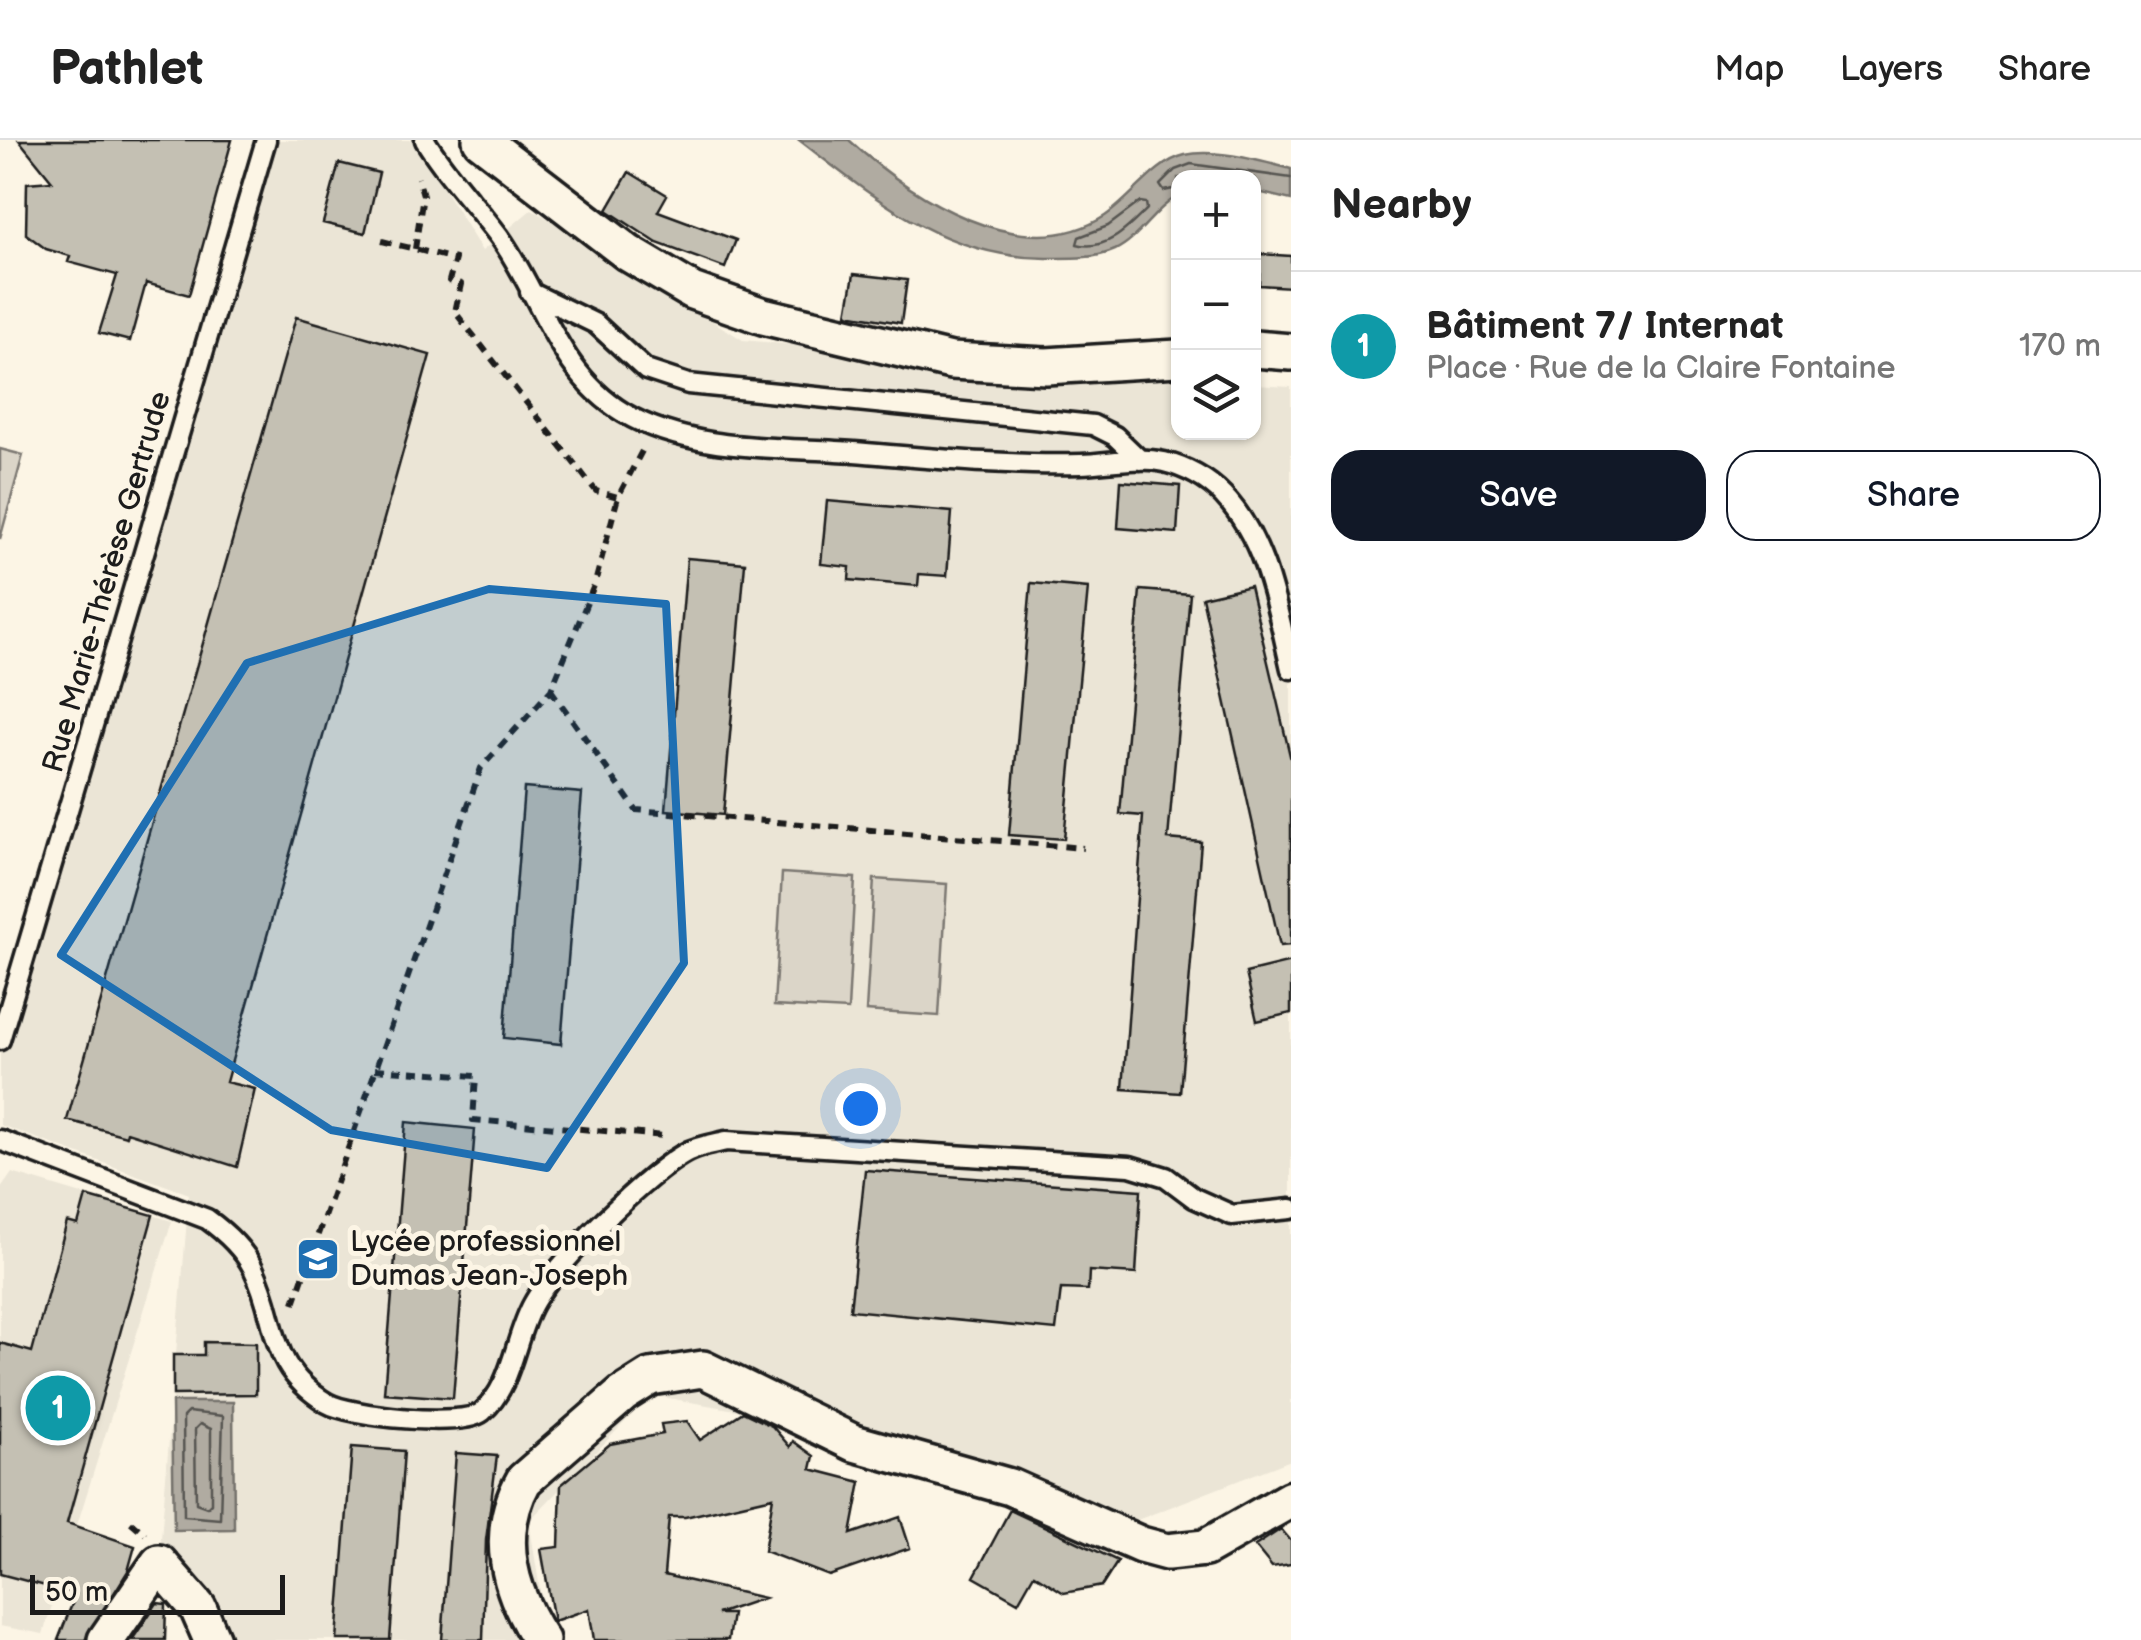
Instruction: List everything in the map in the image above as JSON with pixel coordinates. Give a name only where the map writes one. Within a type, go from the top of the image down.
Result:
[{"type":"street","points":[[481,140],[628,253],[692,291],[763,316],[950,360],[1046,366],[1171,358]]},
{"type":"street","points":[[1261,350],[1291,352]]},
{"type":"street","points":[[541,1640],[510,1586],[510,1512],[518,1491],[524,1480],[623,1394],[650,1377],[679,1370],[703,1369],[727,1377],[854,1443],[1010,1487],[1120,1536],[1167,1552],[1205,1548],[1291,1499]]},
{"type":"street","points":[[106,1640],[159,1563],[198,1608],[212,1640]]},
{"type":"lane","name":"Rue Marie-Thérèse Gertrude","points":[[0,1040],[266,140]]},
{"type":"lane","points":[[425,140],[501,239],[576,372],[598,396],[654,428],[719,441],[942,459],[1082,464],[1140,460],[1190,471],[1221,492],[1244,520],[1270,578],[1291,669]]},
{"type":"lane","points":[[530,292],[596,324],[646,370],[688,384],[1092,425],[1114,436],[1140,460]]},
{"type":"lane","points":[[0,1140],[207,1218],[229,1235],[253,1269],[277,1350],[291,1374],[330,1405],[439,1421],[477,1416],[496,1399],[533,1303],[572,1254],[688,1151],[726,1140],[1130,1166],[1166,1177],[1194,1198],[1232,1214],[1291,1209]]},
{"type":"path","points":[[414,164],[422,194],[416,249]]},
{"type":"path","points":[[382,241],[454,259],[449,281],[461,284],[454,312],[596,491],[618,497]]},
{"type":"path","points":[[277,1350],[481,768],[551,690],[595,582],[618,497],[654,428]]},
{"type":"path","points":[[551,690],[636,810],[1082,848]]},
{"type":"path","points":[[375,1070],[476,1076],[473,1120],[668,1136]]},
{"type":"highlighted area","points":[[489,589],[666,604],[684,963],[547,1168],[331,1130],[61,955],[247,663]]},
{"type":"shaded area","points":[[275,140],[414,140],[482,251],[532,209],[743,340],[1171,380],[1171,440],[1261,440],[1261,385],[1291,387],[1291,1460],[1132,1522],[832,1427],[651,1395],[529,1521],[548,1640],[223,1640],[159,1563],[189,1194],[0,1125],[0,1049]]},
{"type":"shaded area","points":[[0,449],[23,455],[0,539]]},
{"type":"shaded area","points":[[782,873],[855,878],[848,1010],[774,1006]]},
{"type":"shaded area","points":[[874,879],[947,884],[939,1016],[866,1011]]},
{"type":"shaded area","points":[[12,1173],[172,1221],[43,1634],[0,1626],[0,1190]]},
{"type":"water","points":[[799,140],[849,140],[935,203],[1003,230],[1038,235],[1072,231],[1105,216],[1164,165],[1197,153],[1238,156],[1291,169],[1291,200],[1261,193],[1261,170],[1171,170],[1171,201],[1132,238],[1099,255],[1047,258],[976,248],[944,236],[913,221]]},
{"type":"water","points":[[172,1402],[233,1402],[234,1529],[174,1530]]},
{"type":"building","points":[[19,140],[232,140],[189,295],[146,283],[130,341],[99,333],[117,275],[68,262],[70,256],[46,249],[26,234],[27,183],[52,181]]},
{"type":"building","points":[[339,163],[379,173],[365,233],[323,223]]},
{"type":"building","points":[[629,172],[667,195],[658,211],[736,240],[725,268],[657,243],[607,210]]},
{"type":"building","points":[[1261,254],[1291,256],[1291,287],[1261,285]]},
{"type":"building","points":[[854,274],[907,280],[901,323],[847,314]]},
{"type":"building","points":[[296,317],[430,355],[226,1082],[255,1089],[237,1167],[127,1132],[126,1136],[67,1120]]},
{"type":"building","points":[[1121,481],[1180,486],[1177,533],[1118,528]]},
{"type":"building","points":[[827,501],[952,512],[947,576],[919,574],[918,586],[849,580],[850,567],[821,564]]},
{"type":"building","points":[[687,558],[745,563],[723,815],[666,810]]},
{"type":"building","points":[[1031,583],[1088,588],[1064,839],[1009,835]]},
{"type":"building","points":[[1250,586],[1291,760],[1291,945],[1280,946],[1202,597]]},
{"type":"building","points":[[1140,590],[1190,594],[1168,839],[1201,842],[1180,1093],[1123,1089],[1143,816],[1120,814]]},
{"type":"building","points":[[524,788],[582,793],[561,1044],[504,1038]]},
{"type":"building","points":[[1291,962],[1291,1013],[1257,1021],[1246,973]]},
{"type":"building","points":[[406,1122],[475,1129],[453,1398],[384,1393]]},
{"type":"building","points":[[865,1170],[1141,1190],[1136,1274],[1089,1271],[1088,1290],[1061,1289],[1056,1330],[850,1310]]},
{"type":"building","points":[[86,1196],[153,1215],[67,1523],[135,1546],[128,1571],[85,1640],[58,1640],[76,1594],[0,1574],[0,1343],[32,1352],[67,1222],[78,1225]]},
{"type":"building","points":[[204,1342],[256,1343],[256,1394],[173,1395],[173,1355],[204,1355]]},
{"type":"building","points":[[743,1412],[772,1426],[790,1447],[793,1441],[814,1456],[811,1469],[861,1482],[851,1534],[900,1517],[910,1548],[829,1576],[764,1551],[773,1497],[685,1517],[669,1517],[664,1575],[764,1598],[717,1614],[732,1614],[728,1640],[594,1640],[589,1609],[554,1621],[541,1549],[559,1547],[561,1485],[610,1444],[663,1434],[661,1424],[687,1421],[700,1440]]},
{"type":"building","points":[[352,1447],[404,1451],[390,1640],[337,1640]]},
{"type":"building","points":[[456,1453],[497,1456],[486,1540],[483,1640],[442,1640]]},
{"type":"building","points":[[1010,1510],[1118,1561],[1102,1586],[1064,1593],[1034,1574],[1018,1602],[974,1577]]},
{"type":"building","points":[[1281,1529],[1291,1541],[1291,1564],[1272,1567],[1255,1546]]},
{"type":"building","points":[[157,1603],[166,1604],[165,1640],[132,1640]]},
{"type":"place","name":"Lycée professionnel Dumas Jean-Joseph","points":[[318,1259]]},
{"type":"place","name":"Bâtiment 7/ Internat","points":[[58,1408]]}]
